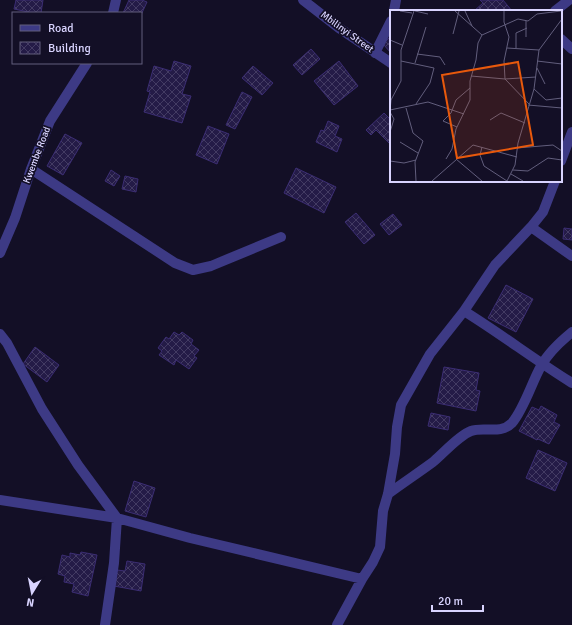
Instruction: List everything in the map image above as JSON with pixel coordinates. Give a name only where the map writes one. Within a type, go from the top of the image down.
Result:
[{"type":"street","points":[[113,12],[116,0]]},
{"type":"street","name":"Mbilinyi Street","points":[[302,0],[339,28],[390,62]]},
{"type":"street","points":[[394,10],[396,0]]},
{"type":"street","points":[[556,10],[569,0]]},
{"type":"street","points":[[375,53],[390,23]]},
{"type":"street","points":[[562,40],[572,49]]},
{"type":"street","name":"Kwembe Road","points":[[0,253],[15,218],[31,169],[50,121],[86,64]]},
{"type":"street","points":[[562,158],[572,132]]},
{"type":"street","points":[[31,169],[175,263],[193,270],[211,266],[281,237]]},
{"type":"street","points":[[337,625],[380,547],[383,511],[388,494],[395,454],[397,427],[401,405],[430,354],[464,311],[495,265],[543,212],[555,182]]},
{"type":"street","points":[[530,228],[572,256]]},
{"type":"street","points":[[464,311],[498,332],[542,364],[572,383]]},
{"type":"street","points":[[388,494],[432,462],[462,436],[472,431],[499,430],[506,428],[513,422],[527,397],[542,364],[561,340],[572,332]]},
{"type":"street","points":[[0,334],[7,343],[42,409],[78,465],[117,518],[114,563],[105,625]]},
{"type":"street","points":[[0,500],[117,518],[190,538],[362,579]]},
{"type":"building","points":[[16,0],[43,0],[41,12],[28,12],[14,9]]},
{"type":"building","points":[[129,0],[142,0],[147,2],[142,13],[123,12]]},
{"type":"building","points":[[480,0],[503,0],[511,10],[475,10],[483,3]]},
{"type":"building","points":[[390,37],[390,52],[383,44]]},
{"type":"building","points":[[311,49],[320,59],[302,75],[293,65]]},
{"type":"building","points":[[174,61],[191,66],[182,94],[191,96],[182,123],[144,112],[150,92],[147,91],[154,66],[171,71]]},
{"type":"building","points":[[339,61],[358,86],[334,105],[314,81]]},
{"type":"building","points":[[253,66],[273,83],[262,95],[242,78]]},
{"type":"building","points":[[242,92],[252,97],[235,129],[226,125]]},
{"type":"building","points":[[384,113],[390,119],[390,142],[389,143],[376,130],[371,135],[366,130]]},
{"type":"building","points":[[328,121],[339,126],[335,136],[342,139],[337,152],[316,142],[321,130],[324,131]]},
{"type":"building","points":[[208,126],[229,134],[217,164],[196,155]]},
{"type":"building","points":[[65,134],[82,143],[63,175],[47,166]]},
{"type":"building","points":[[296,168],[336,187],[324,213],[284,193]]},
{"type":"building","points":[[111,170],[120,176],[114,186],[105,181]]},
{"type":"building","points":[[125,176],[138,179],[136,192],[122,189]]},
{"type":"building","points":[[356,213],[375,235],[364,244],[345,222]]},
{"type":"building","points":[[393,214],[402,225],[389,235],[380,224]]},
{"type":"building","points":[[564,228],[572,229],[572,240],[563,239]]},
{"type":"building","points":[[506,285],[533,299],[516,332],[488,318]]},
{"type":"building","points":[[174,332],[179,335],[182,332],[193,340],[191,344],[199,350],[194,356],[197,358],[189,369],[176,360],[174,365],[159,355],[162,351],[158,348],[166,337],[169,339]]},
{"type":"building","points":[[35,347],[59,365],[47,382],[23,364]]},
{"type":"building","points":[[444,367],[479,373],[476,390],[480,391],[476,411],[437,403]]},
{"type":"building","points":[[541,406],[557,415],[554,422],[560,425],[549,444],[519,431],[532,407],[539,410]]},
{"type":"building","points":[[431,413],[450,417],[448,430],[428,426]]},
{"type":"building","points":[[538,450],[567,463],[555,491],[526,478]]},
{"type":"building","points":[[134,481],[155,488],[146,517],[125,511]]},
{"type":"building","points":[[81,552],[97,555],[88,596],[72,592],[74,584],[64,582],[65,576],[58,574],[62,555],[70,557],[70,553],[80,555]]},
{"type":"building","points":[[127,561],[145,564],[141,591],[114,586],[117,570],[125,571]]}]
